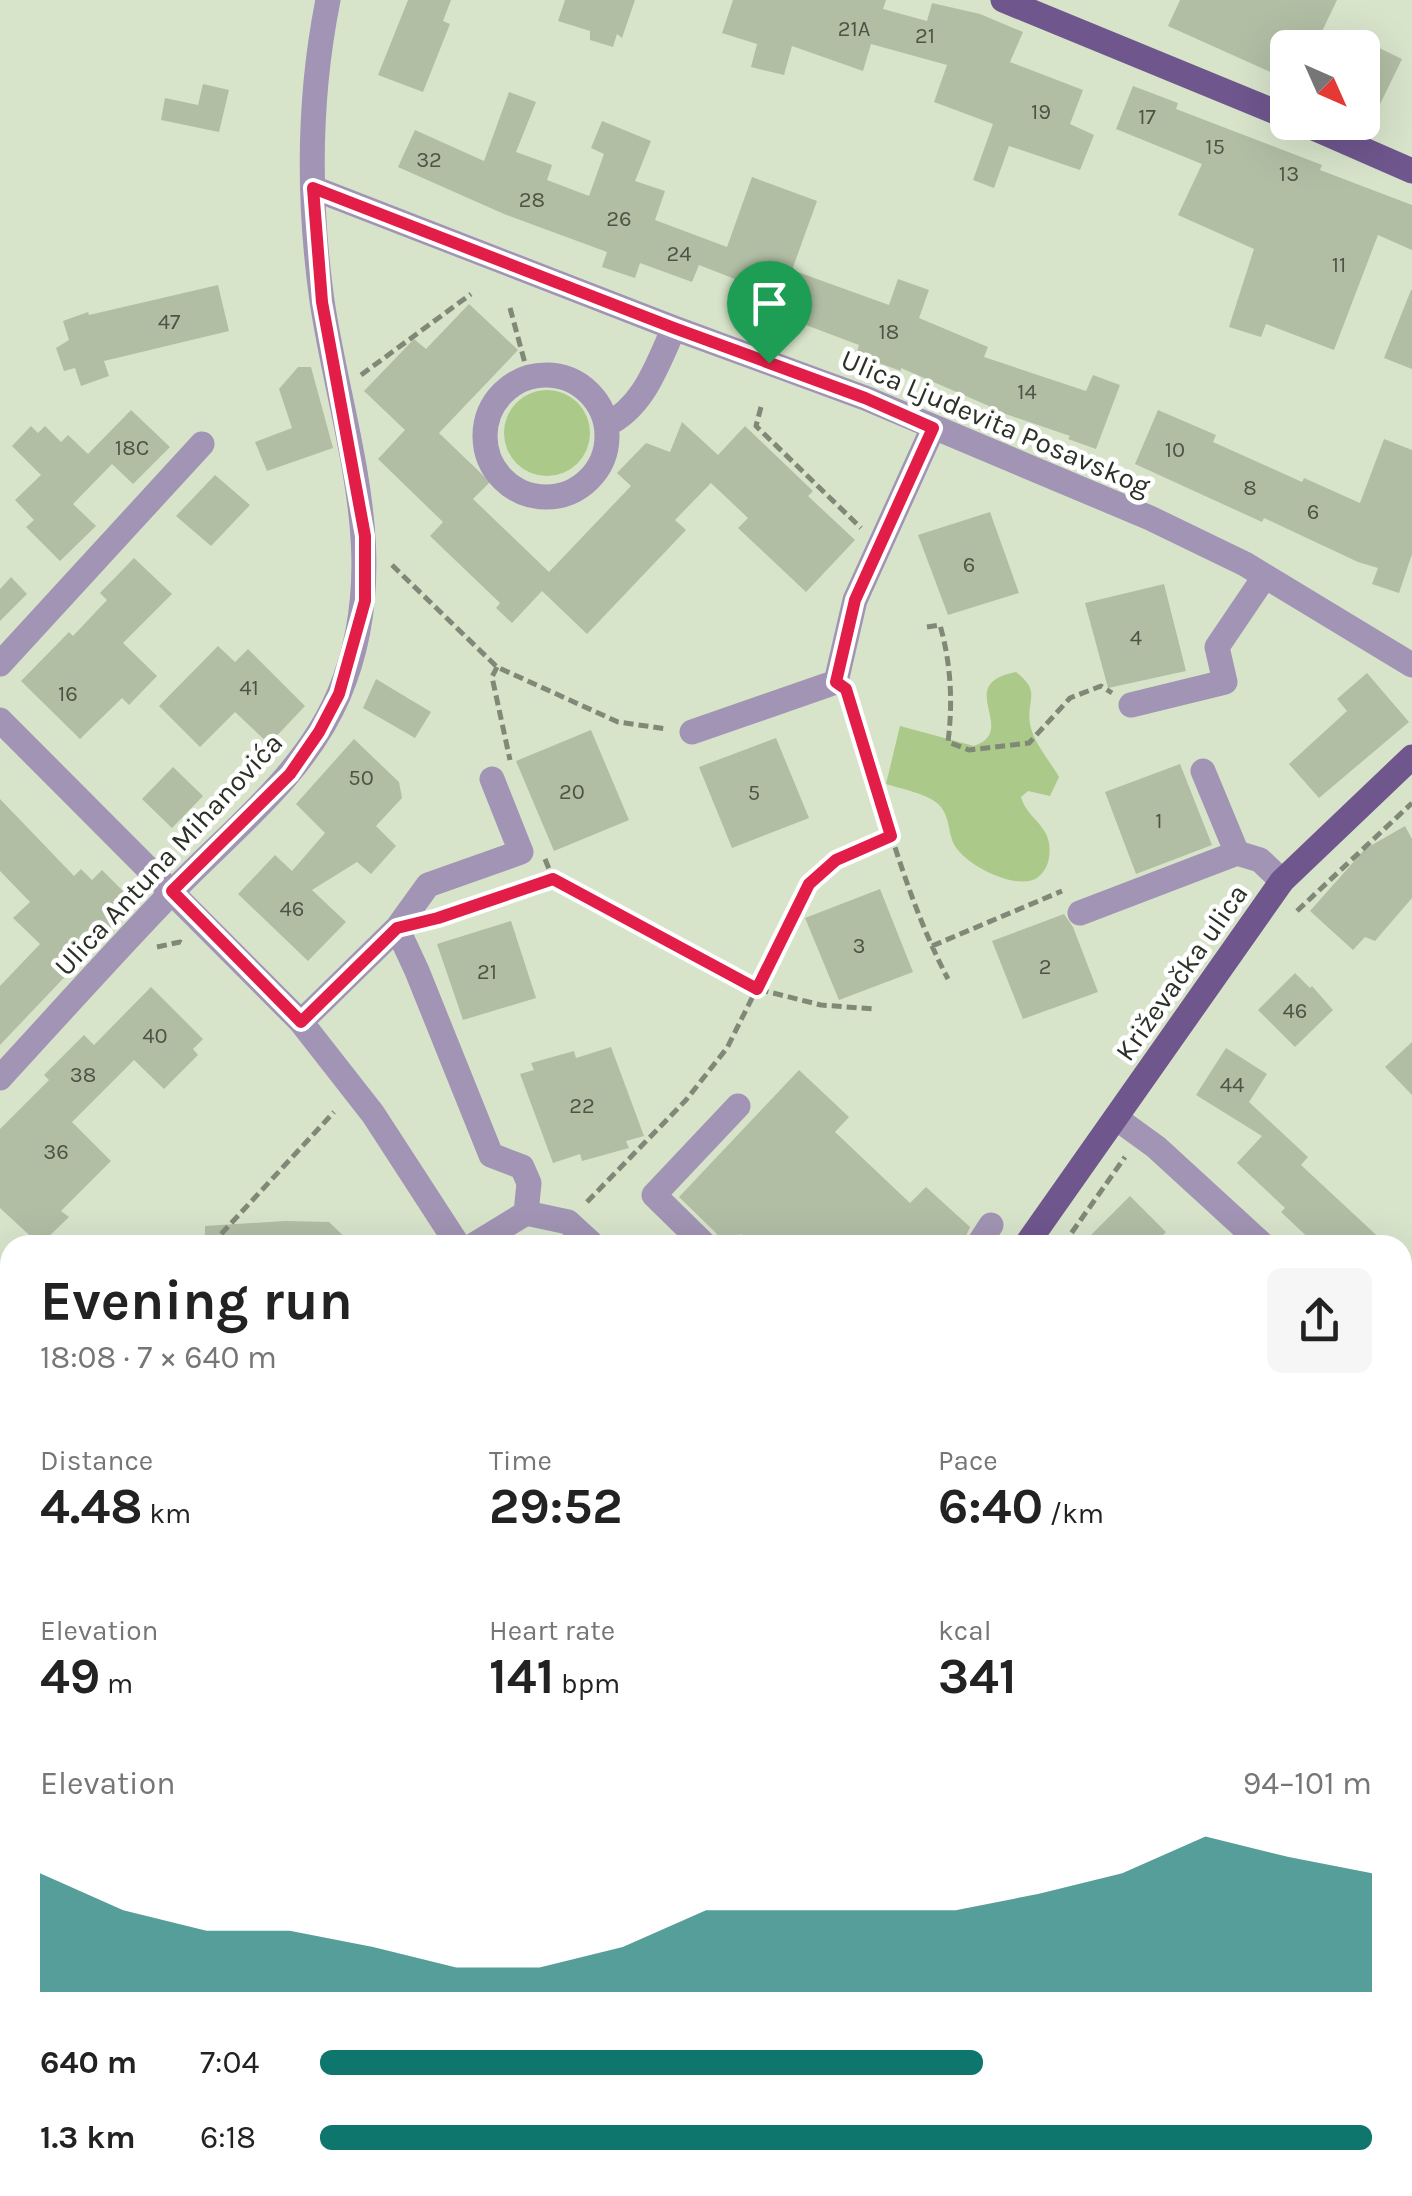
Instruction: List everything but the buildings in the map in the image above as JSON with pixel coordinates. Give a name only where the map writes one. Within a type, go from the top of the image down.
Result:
[{"type":"main road","points":[[1003,0],[1270,110]]},
{"type":"main road","points":[[1340,140],[1412,172]]},
{"type":"main road","name":"Križevačka ulica","points":[[1033,1235],[1282,881],[1412,757]]},
{"type":"street","name":"Ulica Antuna Mihanovića","points":[[0,1078],[172,891],[290,774],[339,694],[365,601],[365,536],[322,302],[313,188],[311,117],[328,0]]},
{"type":"street","name":"Ulica Ljudevita Posavskog","points":[[313,188],[865,398],[1150,518],[1265,576],[1412,664]]},
{"type":"street","points":[[606,425],[624,416],[649,384],[674,328]]},
{"type":"street","points":[[555,375],[587,389],[598,403],[606,425],[605,454],[597,470],[570,493],[529,495],[510,486],[491,462],[485,432],[490,412],[501,394],[529,378],[555,375]]},
{"type":"street","points":[[692,732],[836,682],[855,600],[933,428]]},
{"type":"street","points":[[0,664],[202,444]]},
{"type":"street","points":[[1131,705],[1225,682],[1217,647],[1265,576]]},
{"type":"street","points":[[0,720],[172,891],[270,974],[301,1022],[373,1114],[452,1235]]},
{"type":"street","points":[[1203,770],[1237,853]]},
{"type":"street","points":[[301,1022],[397,928],[428,886],[522,852],[501,776]]},
{"type":"street","points":[[1080,913],[1237,853],[1260,860],[1282,881]]},
{"type":"street","points":[[397,928],[491,1155],[522,1167],[530,1182],[526,1213]]},
{"type":"street","points":[[695,1235],[654,1196],[738,1106]]},
{"type":"street","points":[[1116,1118],[1140,1133],[1252,1235]]},
{"type":"street","points":[[490,1235],[526,1213],[568,1222],[582,1235]]},
{"type":"path","points":[[355,380],[471,294]]},
{"type":"path","points":[[510,308],[529,378]]},
{"type":"path","points":[[761,407],[756,426],[879,544]]},
{"type":"path","points":[[382,556],[497,666],[618,722],[692,732]]},
{"type":"path","points":[[928,627],[940,626],[948,652],[952,715],[948,742],[969,750],[1028,743],[1070,698],[1101,686],[1131,705]]},
{"type":"path","points":[[497,666],[492,677],[510,752],[501,776]]},
{"type":"path","points":[[836,682],[846,689],[891,836],[948,979]]},
{"type":"path","points":[[1288,920],[1412,803]]},
{"type":"path","points":[[568,1222],[686,1100],[727,1048],[809,884],[836,860],[891,836]]},
{"type":"path","points":[[541,851],[553,879],[757,989],[821,1005],[874,1009]]},
{"type":"path","points":[[397,928],[553,879]]},
{"type":"path","points":[[932,946],[1068,888],[1080,913]]},
{"type":"path","points":[[152,948],[180,942],[191,948]]},
{"type":"path","points":[[221,1235],[334,1112],[344,1125]]},
{"type":"path","points":[[1071,1235],[1140,1133]]},
{"type":"green space","points":[[539,390],[555,390],[578,402],[587,416],[587,450],[578,464],[555,476],[539,476],[523,469],[511,457],[504,441],[504,425],[511,409],[523,397]]},
{"type":"green space","points":[[1016,672],[1031,691],[1029,715],[1035,738],[1059,777],[1050,796],[1028,791],[1021,797],[1044,830],[1050,848],[1044,871],[1028,881],[1005,879],[969,861],[955,846],[945,813],[937,803],[886,784],[900,726],[974,746],[986,739],[991,729],[989,686]]},
{"type":"route","points":[[313,188],[769,363],[933,428],[855,600],[836,682],[846,689],[891,836],[836,860],[809,884],[757,989],[553,879],[397,928],[301,1022],[172,891],[290,774],[319,732],[339,694],[365,601],[365,536],[322,302],[313,188]]}]
